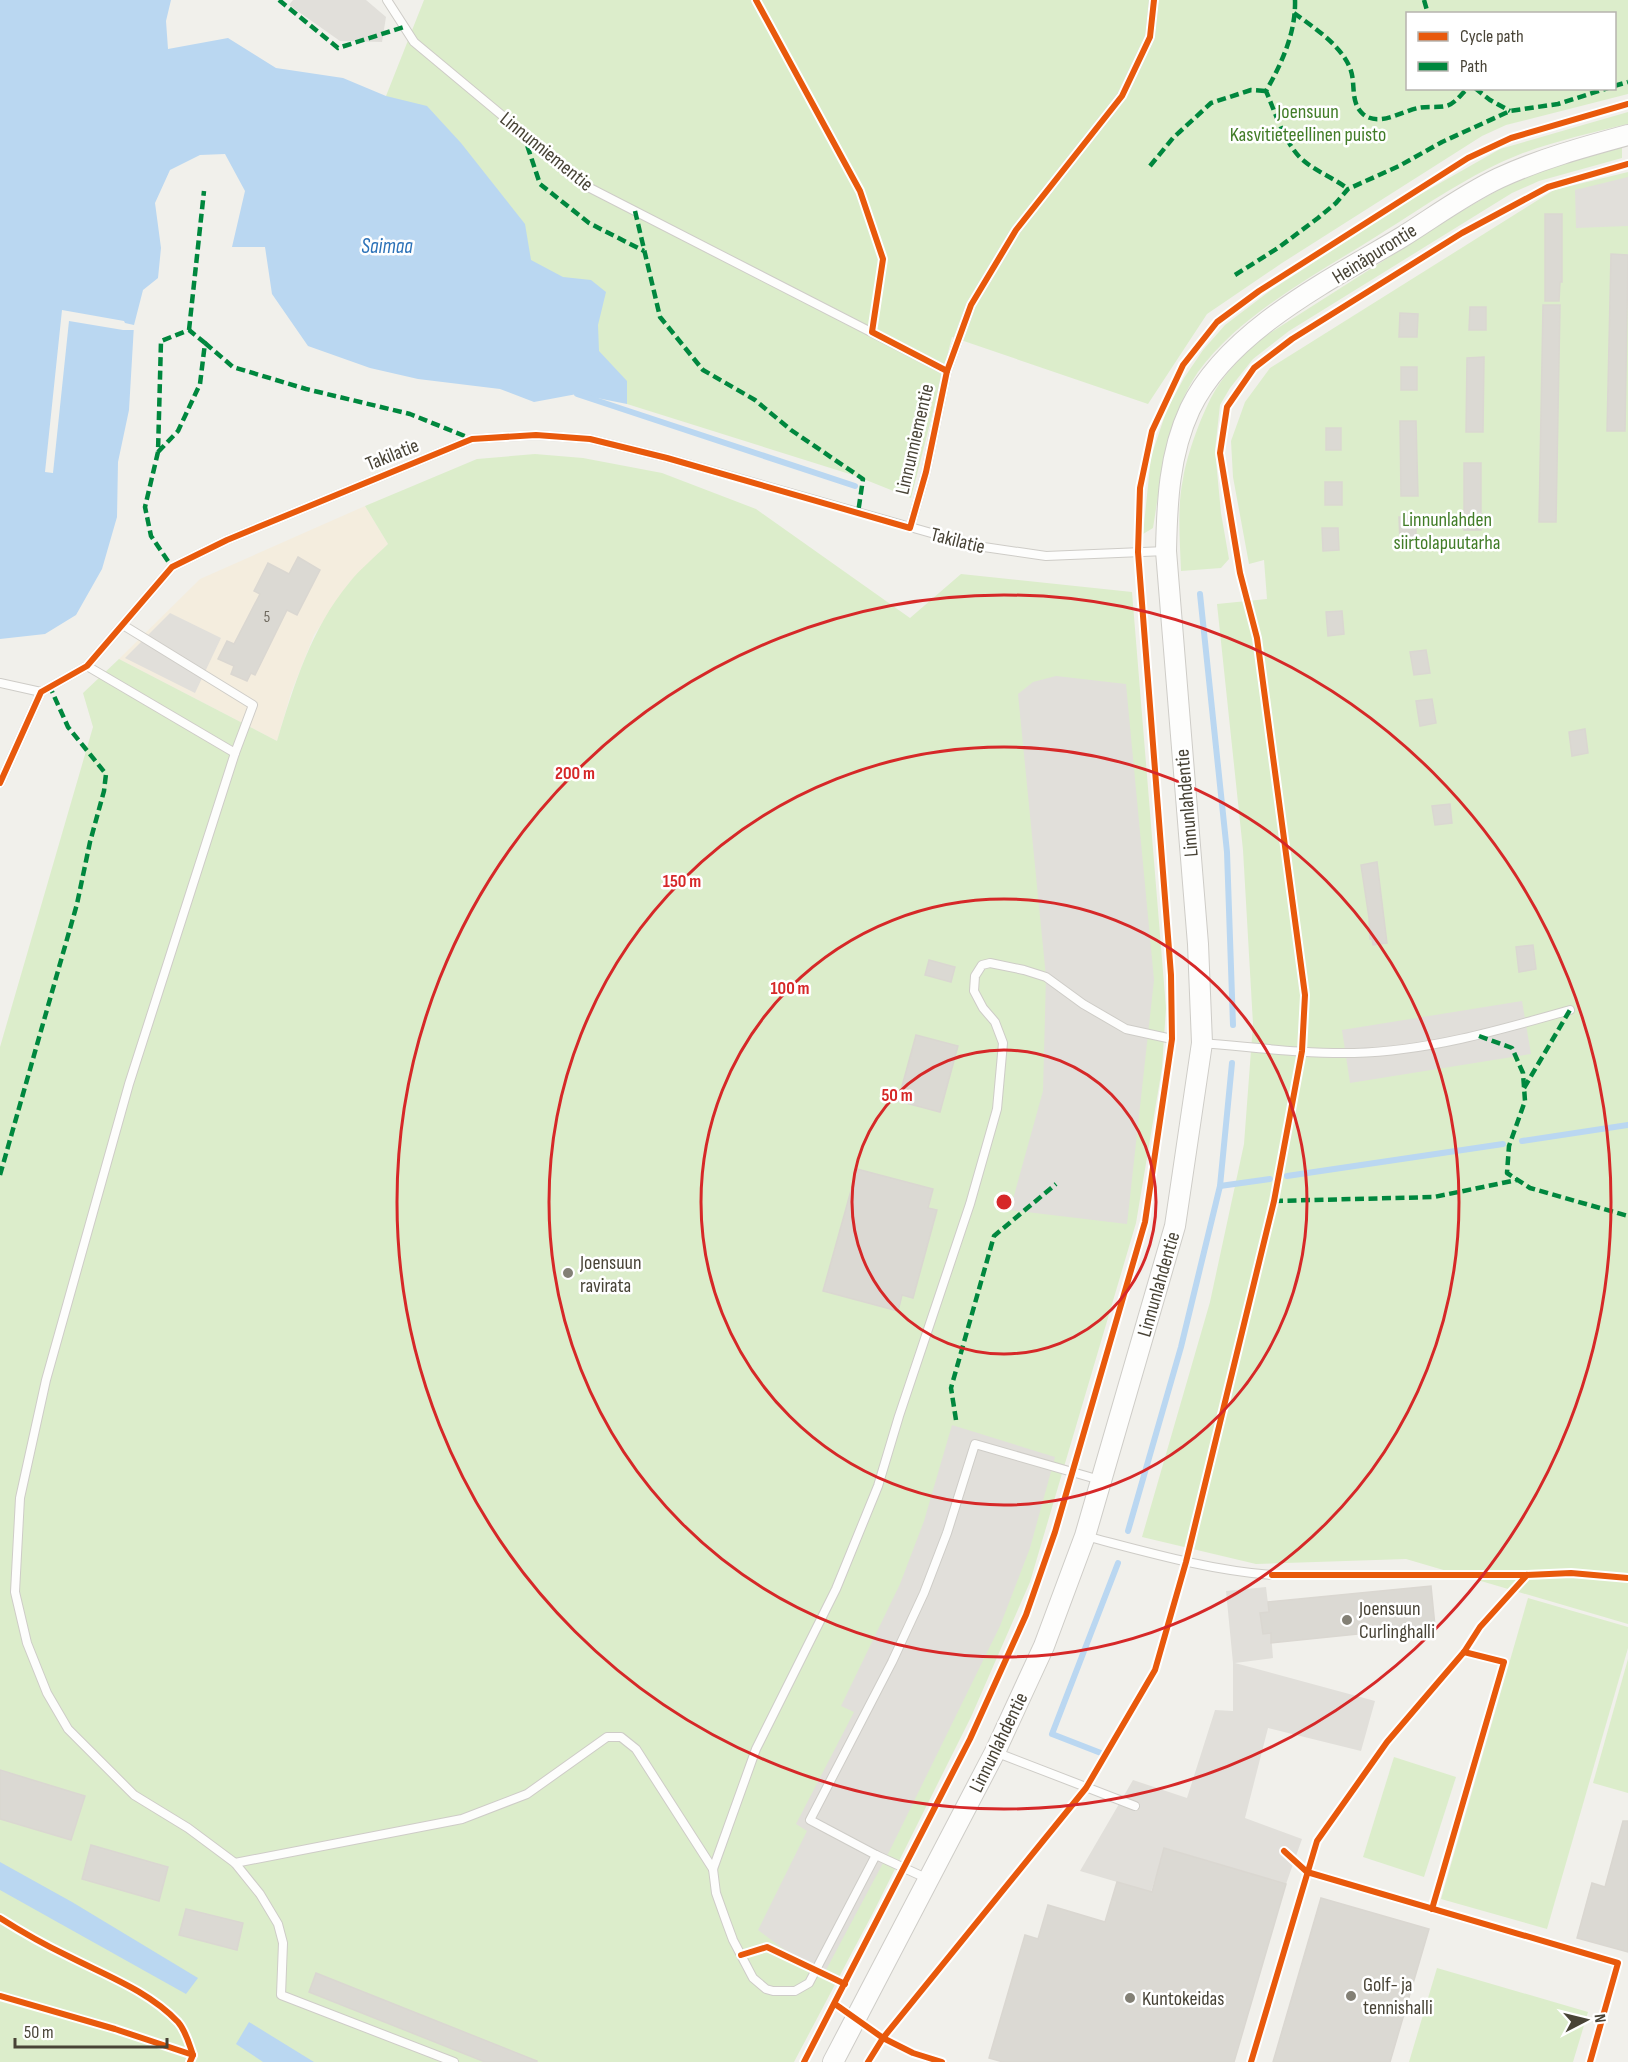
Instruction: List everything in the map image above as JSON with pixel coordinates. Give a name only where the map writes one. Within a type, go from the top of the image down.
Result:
[{"type":"street","name":"Heinäpurontie","points":[[1178,444],[1190,409],[1216,371],[1232,352],[1284,308],[1497,178],[1531,164],[1628,135]]},
{"type":"street","name":"Linnunlahdentie","points":[[833,2062],[995,1752],[1044,1646],[1085,1536],[1175,1226],[1202,1043],[1198,944],[1166,551],[1170,473],[1178,444]]},
{"type":"lane","name":"Linnunniementie","points":[[387,0],[414,42],[588,187],[947,371],[926,472],[910,528]]},
{"type":"lane","points":[[947,371],[970,305],[1016,230],[1122,96],[1150,38],[1154,0]]},
{"type":"lane","name":"Takilatie","points":[[41,692],[87,666],[172,567],[227,540],[472,439],[536,435],[590,439],[667,458],[977,546],[1046,556],[1166,551]]},
{"type":"lane","points":[[123,625],[253,705],[235,753],[129,1084],[46,1380],[20,1498],[15,1592],[27,1642],[46,1693],[68,1729],[134,1795],[188,1828],[235,1863],[260,1894],[278,1924],[283,1943],[281,1995],[454,2062]]},
{"type":"lane","points":[[87,666],[235,753]]},
{"type":"lane","points":[[0,683],[41,692],[0,783]]},
{"type":"lane","points":[[713,1869],[756,1749],[836,1589],[878,1486],[970,1204],[997,1109],[1003,1043],[995,1022],[982,1008],[974,991],[975,976],[982,965],[990,963],[1046,977],[1083,1004],[1126,1029],[1172,1040]]},
{"type":"lane","points":[[1202,1043],[1355,1053],[1414,1047],[1479,1036],[1570,1010]]},
{"type":"lane","points":[[928,1880],[810,1820],[892,1662],[924,1593],[947,1533],[975,1444],[1100,1480]]},
{"type":"lane","points":[[1085,1536],[1186,1562],[1272,1575]]},
{"type":"lane","points":[[235,1863],[462,1820],[527,1794],[607,1737],[621,1737],[636,1749],[713,1869],[716,1893],[726,1921],[733,1940],[753,1978],[766,1989],[795,1991],[808,1983],[816,1970],[876,1855]]},
{"type":"lane","points":[[995,1752],[1135,1806]]},
{"type":"shaded area","points":[[293,0],[366,0],[386,17],[382,42],[340,41],[289,5]]},
{"type":"shaded area","points":[[1628,177],[1628,226],[1576,228],[1575,190]]},
{"type":"shaded area","points":[[365,506],[388,544],[349,583],[314,635],[291,693],[277,741],[119,659],[200,579]]},
{"type":"shaded area","points":[[170,613],[221,638],[195,693],[125,658]]},
{"type":"shaded area","points":[[1056,676],[1126,684],[1154,980],[1127,1224],[1010,1210],[1043,1091],[1046,977],[1018,694],[1033,682]]},
{"type":"shaded area","points":[[1522,1001],[1531,1054],[1350,1083],[1342,1030]]},
{"type":"shaded area","points":[[952,1425],[1055,1457],[1030,1548],[1000,1626],[890,1850],[826,1970],[786,1951],[758,1930],[807,1831],[796,1824],[854,1712],[841,1706],[900,1584],[924,1521]]},
{"type":"shaded area","points":[[1266,1587],[1269,1612],[1260,1613],[1263,1634],[1271,1633],[1273,1658],[1235,1663],[1375,1701],[1361,1751],[1268,1728],[1245,1818],[1302,1839],[1286,1884],[1165,1848],[1151,1892],[1080,1871],[1133,1780],[1187,1798],[1215,1710],[1233,1711],[1233,1663],[1226,1591]]},
{"type":"green space","name":"Joensuun Kasvitieteellinen puisto","points":[[424,0],[1628,0],[1628,94],[1506,125],[1482,136],[1282,263],[1207,314],[1148,404],[952,337],[911,498],[856,476],[627,404],[597,372],[562,315],[386,96]]},
{"type":"green space","points":[[1628,112],[1628,124],[1523,153],[1467,180],[1305,280],[1236,331],[1198,372],[1188,389],[1173,427],[1159,488],[1153,528],[1143,534],[1151,457],[1167,409],[1203,350],[1225,325],[1271,290],[1412,199],[1500,149]]},
{"type":"green space","points":[[1622,147],[1622,158],[1539,181],[1512,193],[1289,331],[1253,359],[1220,405],[1215,450],[1221,513],[1229,559],[1221,568],[1181,571],[1180,501],[1185,469],[1192,445],[1206,408],[1220,382],[1259,340],[1460,212],[1516,180],[1563,161]]},
{"type":"green space","name":"Linnunlahden siirtolapuutarha","points":[[1628,172],[1628,1624],[1406,1559],[1256,1564],[1142,1537],[1210,1302],[1244,1144],[1253,1024],[1243,850],[1217,604],[1267,599],[1264,560],[1249,564],[1233,477],[1231,441],[1245,402],[1270,368],[1554,190]]},
{"type":"green space","name":"Joensuun ravirata","points":[[535,454],[583,458],[662,473],[756,509],[910,618],[961,574],[1132,592],[1166,1008],[1162,1068],[1136,1223],[1030,1582],[971,1717],[874,1911],[794,2062],[0,2062],[0,1047],[93,727],[83,693],[119,659],[277,741],[305,658],[324,619],[353,578],[388,544],[365,506],[477,459]]},
{"type":"green space","points":[[1528,1598],[1628,1627],[1628,1648],[1547,1929],[1441,1899]]},
{"type":"green space","points":[[1628,1659],[1628,1793],[1593,1783]]},
{"type":"green space","points":[[1394,1757],[1456,1777],[1424,1877],[1363,1857]]},
{"type":"green space","points":[[1437,1968],[1588,2012],[1573,2062],[1409,2062]]},
{"type":"water","name":"Saimaa","points":[[0,0],[171,0],[166,21],[168,49],[228,38],[276,68],[343,78],[386,96],[427,106],[461,143],[525,224],[531,260],[563,277],[591,280],[606,292],[598,325],[599,351],[627,381],[627,404],[577,394],[534,402],[500,389],[418,379],[370,368],[308,346],[272,294],[265,247],[232,247],[245,191],[225,154],[200,155],[170,170],[155,203],[161,248],[158,278],[143,290],[134,325],[129,410],[118,462],[117,517],[102,569],[76,615],[45,634],[0,639]]},
{"type":"water","points":[[0,1862],[72,1902],[198,1978],[186,1994],[0,1890]]},
{"type":"water","points":[[249,2022],[314,2062],[263,2062],[236,2044]]},
{"type":"pier","points":[[62,310],[124,321],[134,325],[134,330],[69,321],[53,473],[45,472]]},
{"type":"building","points":[[1545,214],[1562,214],[1562,282],[1560,282],[1559,301],[1545,301]]},
{"type":"building","points":[[1611,254],[1628,255],[1625,431],[1607,431]]},
{"type":"building","points":[[1543,305],[1560,305],[1556,522],[1539,522]]},
{"type":"building","points":[[1470,307],[1486,307],[1486,330],[1469,330]]},
{"type":"building","points":[[1400,313],[1418,314],[1417,337],[1399,337]]},
{"type":"building","points":[[1484,357],[1483,432],[1466,432],[1467,358]]},
{"type":"building","points":[[1401,367],[1417,367],[1417,390],[1401,390]]},
{"type":"building","points":[[1400,421],[1416,421],[1418,496],[1401,496]]},
{"type":"building","points":[[1326,428],[1341,428],[1341,450],[1326,450]]},
{"type":"building","points":[[1464,463],[1481,463],[1481,530],[1464,530]]},
{"type":"building","points":[[1325,482],[1342,482],[1342,505],[1325,505]]},
{"type":"building","points":[[1399,517],[1416,517],[1416,540],[1400,541]]},
{"type":"building","points":[[1322,528],[1338,528],[1339,550],[1323,551]]},
{"type":"building","points":[[298,557],[320,570],[297,615],[287,610],[255,675],[251,673],[247,681],[231,674],[234,666],[218,659],[227,641],[234,644],[260,594],[254,591],[268,563],[289,574]]},
{"type":"building","points":[[1342,611],[1344,634],[1328,636],[1326,612]]},
{"type":"building","points":[[1426,650],[1430,673],[1414,675],[1410,652]]},
{"type":"building","points":[[1432,699],[1436,723],[1420,726],[1416,701]]},
{"type":"building","points":[[1585,729],[1588,753],[1572,756],[1569,732]]},
{"type":"building","points":[[1450,804],[1452,823],[1435,825],[1432,806]]},
{"type":"building","points":[[1377,862],[1387,943],[1373,945],[1370,939],[1361,865]]},
{"type":"building","points":[[1533,945],[1536,969],[1519,972],[1516,947]]},
{"type":"building","points":[[929,960],[955,967],[951,982],[925,975]]},
{"type":"building","points":[[916,1035],[958,1046],[940,1112],[898,1101]]},
{"type":"building","points":[[857,1169],[933,1189],[928,1208],[937,1210],[913,1298],[902,1295],[898,1311],[823,1291]]},
{"type":"building","name":"Joensuun Curlinghalli","points":[[1431,1586],[1435,1626],[1271,1643],[1271,1633],[1263,1634],[1260,1613],[1269,1612],[1268,1602]]},
{"type":"building","points":[[0,1770],[85,1796],[71,1840],[0,1819]]},
{"type":"building","points":[[1623,1821],[1628,1821],[1628,1952],[1577,1938],[1592,1883],[1605,1887]]},
{"type":"building","points":[[91,1845],[168,1867],[159,1901],[82,1879]]},
{"type":"building","name":"Kuntokeidas","points":[[1164,1848],[1286,1884],[1234,2062],[1003,2062],[989,2058],[1025,1935],[1038,1939],[1048,1905],[1105,1922],[1117,1882],[1152,1892]]},
{"type":"building","name":"Golf- ja tennishalli","points":[[1321,1898],[1429,1929],[1390,2062],[1273,2062]]},
{"type":"building","points":[[186,1909],[243,1923],[237,1950],[179,1935]]},
{"type":"building","points":[[316,1973],[537,2062],[485,2062],[309,1992]]},
{"type":"waterway","points":[[577,394],[855,486]]},
{"type":"waterway","points":[[1200,594],[1227,852],[1233,1025]]},
{"type":"waterway","points":[[1232,1063],[1220,1186],[1270,1179]]},
{"type":"waterway","points":[[1522,1141],[1628,1125]]},
{"type":"waterway","points":[[1287,1176],[1503,1144]]},
{"type":"waterway","points":[[1128,1531],[1181,1347],[1220,1186]]},
{"type":"waterway","points":[[1106,1755],[1052,1734],[1118,1563]]},
{"type":"marked path","points":[[279,0],[338,48],[404,27]]},
{"type":"marked path","points":[[1295,0],[1293,24],[1287,47],[1266,91],[1282,129],[1298,155],[1309,165],[1348,189]]},
{"type":"marked path","points":[[1424,0],[1427,12]]},
{"type":"marked path","points":[[1294,13],[1326,37],[1346,60],[1352,73],[1355,102],[1367,117],[1389,118],[1418,108],[1446,106],[1466,90]]},
{"type":"marked path","points":[[1616,85],[1628,82]]},
{"type":"marked path","points":[[1150,166],[1173,138],[1211,103],[1251,90],[1266,91]]},
{"type":"marked path","points":[[1478,90],[1510,111]]},
{"type":"marked path","points":[[1235,275],[1278,248],[1318,218],[1348,189],[1510,111],[1558,104],[1602,90]]},
{"type":"marked path","points":[[523,133],[540,184],[589,223],[644,251]]},
{"type":"marked path","points":[[189,330],[204,191]]},
{"type":"marked path","points":[[635,211],[660,317],[703,370],[755,400],[791,430],[863,479],[858,513]]},
{"type":"marked path","points":[[158,452],[178,431],[200,384],[205,343],[189,330],[161,341],[158,452],[145,507],[151,536],[172,567]]},
{"type":"marked path","points":[[205,343],[233,367],[306,389],[410,414],[472,439]]},
{"type":"marked path","points":[[0,1175],[77,904],[106,774],[68,727],[50,687]]},
{"type":"marked path","points":[[1524,1088],[1570,1010]]},
{"type":"marked path","points":[[1479,1036],[1512,1048],[1523,1073],[1525,1101],[1509,1146],[1507,1173],[1530,1188],[1628,1216]]},
{"type":"marked path","points":[[1274,1201],[1434,1197],[1517,1180]]},
{"type":"marked path","points":[[956,1420],[951,1388],[994,1236],[1056,1184]]},
{"type":"cycle path","points":[[756,0],[860,191],[883,259],[872,332],[947,371]]},
{"type":"cycle path","points":[[0,783],[41,692],[87,666],[172,567],[227,540],[472,439],[536,435],[590,439],[667,458],[910,528],[926,472],[947,371],[971,305],[1016,230],[1122,96],[1150,37],[1154,0]]},
{"type":"cycle path","points":[[804,2062],[970,1739],[1026,1615],[1055,1532],[1145,1222],[1172,1039],[1171,975],[1138,552],[1140,488],[1152,431],[1183,365],[1217,322],[1259,291],[1468,158],[1511,138],[1628,104]]},
{"type":"cycle path","points":[[868,2062],[883,2038],[1086,1788],[1155,1670],[1186,1562],[1274,1201],[1302,1051],[1305,995],[1257,638],[1240,573],[1220,453],[1227,407],[1254,368],[1292,339],[1462,233],[1548,187],[1628,164]]},
{"type":"cycle path","points":[[1272,1575],[1571,1573],[1628,1578]]},
{"type":"cycle path","points":[[1251,2062],[1317,1841],[1387,1742],[1464,1652],[1480,1627],[1527,1575]]},
{"type":"cycle path","points":[[1432,1909],[1504,1662],[1464,1652]]},
{"type":"cycle path","points":[[1284,1851],[1307,1872],[1618,1963],[1590,2062]]},
{"type":"cycle path","points":[[0,1918],[42,1943],[126,1984],[154,2001],[183,2029],[193,2055],[190,2062]]},
{"type":"cycle path","points":[[741,1955],[767,1947],[845,1984]]},
{"type":"cycle path","points":[[0,1996],[115,2029],[193,2055]]},
{"type":"cycle path","points":[[835,2004],[883,2038],[913,2053],[942,2062]]},
{"type":"place","name":"Joensuun ravirata","points":[[568,1273]]},
{"type":"place","name":"Joensuun Curlinghalli","points":[[1347,1620]]},
{"type":"place","name":"Golf- ja tennishalli","points":[[1351,1996]]},
{"type":"place","name":"Kuntokeidas","points":[[1130,1998]]}]
